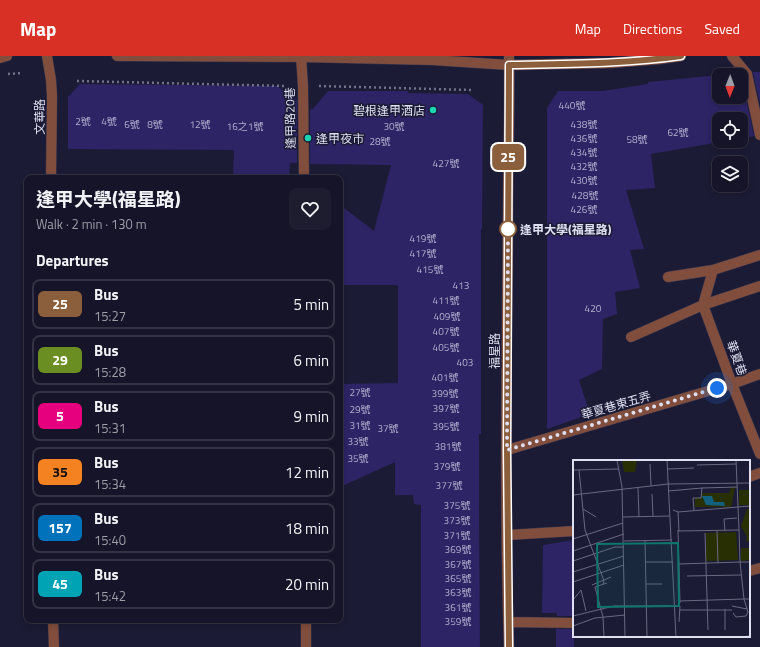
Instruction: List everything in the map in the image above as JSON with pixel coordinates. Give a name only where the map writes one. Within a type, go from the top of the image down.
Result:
[{"type":"street","points":[[0,58],[7,56]]},
{"type":"street","name":"文華路","points":[[46,56],[52,91],[51,175]]},
{"type":"street","points":[[117,56],[301,57],[611,63],[681,56]]},
{"type":"street","points":[[732,56],[747,74],[760,135]]},
{"type":"street","name":"逢甲路20巷","points":[[301,57],[303,86],[304,175]]},
{"type":"street","name":"福星路","points":[[509,61],[507,450],[509,647]]},
{"type":"street","points":[[668,277],[713,270],[760,255]]},
{"type":"street","points":[[703,305],[713,270]]},
{"type":"street","points":[[631,337],[703,305],[760,286]]},
{"type":"street","name":"華夏巷","points":[[703,305],[760,454]]},
{"type":"street","name":"華夏巷東五弄","points":[[507,450],[732,384],[760,374]]},
{"type":"street","points":[[750,476],[760,473]]},
{"type":"street","points":[[507,535],[573,531]]},
{"type":"street","points":[[750,571],[760,568]]},
{"type":"street","points":[[508,622],[573,623]]},
{"type":"street","points":[[53,623],[54,647]]},
{"type":"street","points":[[306,623],[306,647]]},
{"type":"path","points":[[8,74],[23,73]]},
{"type":"path","points":[[77,80],[472,90]]},
{"type":"building","points":[[760,72],[760,104],[753,73]]},
{"type":"building","points":[[712,76],[712,104],[747,104],[754,136],[748,137],[748,112],[712,112],[712,143],[651,154],[655,188],[626,190],[644,249],[630,250],[640,288],[615,292],[617,314],[603,319],[602,369],[579,380],[590,414],[547,429],[547,108],[558,91],[603,91],[648,84],[648,82]]},
{"type":"building","points":[[80,84],[277,86],[297,100],[297,163],[290,163],[289,175],[233,175],[234,150],[68,149],[68,97]]},
{"type":"building","points":[[328,91],[408,91],[408,93],[468,94],[483,105],[481,229],[481,434],[479,434],[480,647],[421,647],[421,505],[414,504],[413,495],[395,495],[395,462],[343,486],[343,384],[398,383],[398,285],[343,285],[343,207],[374,231],[391,165],[310,164],[310,109],[312,110]]},
{"type":"building","points":[[573,540],[573,616],[557,616],[557,613],[542,613],[543,545]]},
{"type":"building","points":[[556,629],[573,629],[574,647],[556,647]]},
{"type":"bus line","name":"25","points":[[509,647],[507,450],[509,65],[611,63],[681,56]]},
{"type":"place","name":"碧根逢甲酒店","points":[[433,110]]},
{"type":"place","name":"逢甲夜市","points":[[308,138]]},
{"type":"place","name":"逢甲大學(福星路)","points":[[508,229]]},
{"type":"route","points":[[508,229],[507,450],[717,388]]}]
